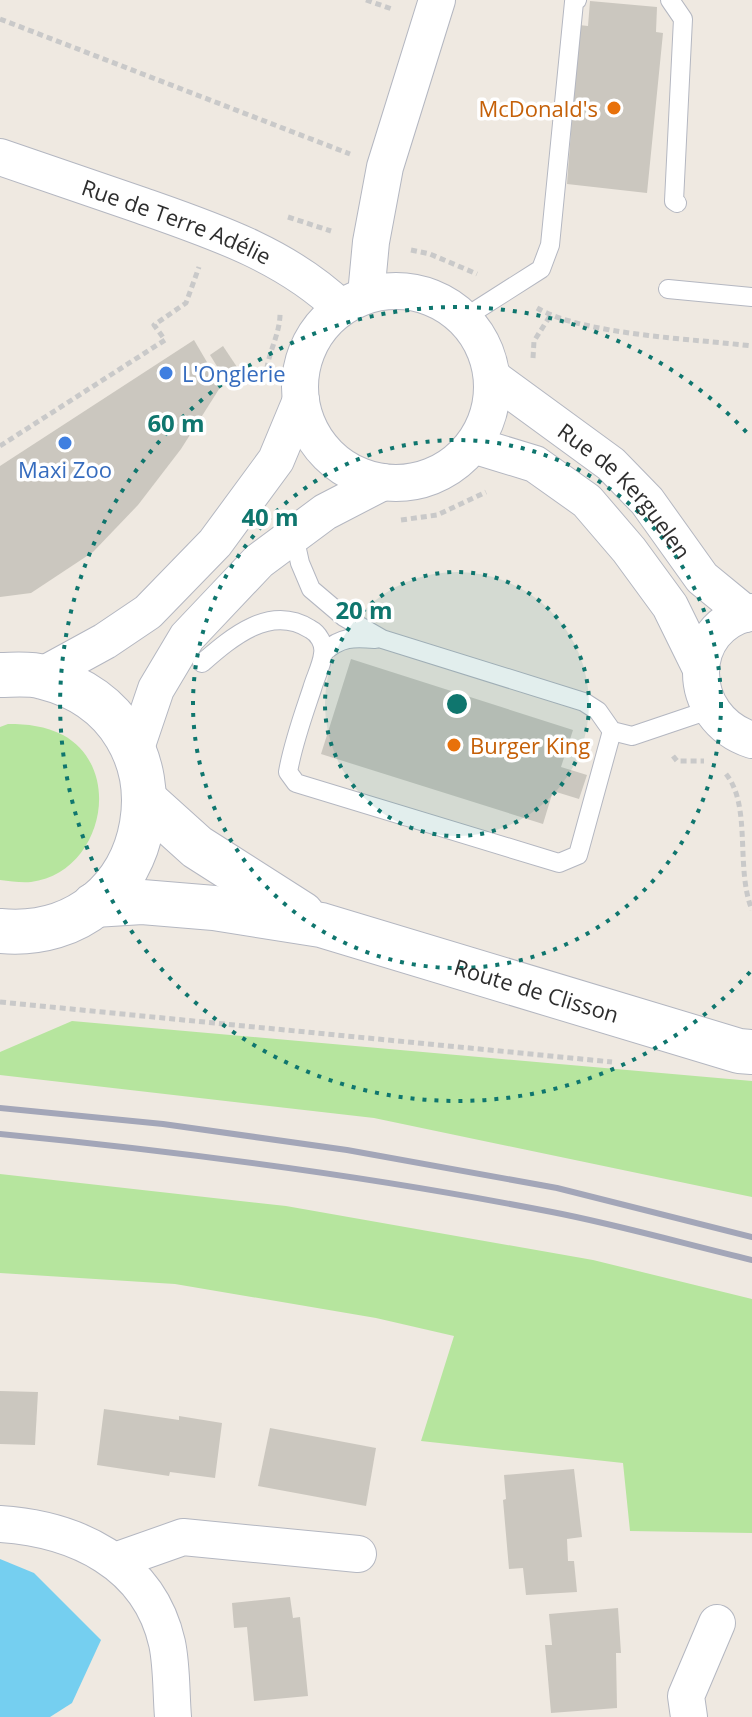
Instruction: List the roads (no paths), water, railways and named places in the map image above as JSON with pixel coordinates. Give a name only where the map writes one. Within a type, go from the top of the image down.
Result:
[{"type":"main road","points":[[0,931],[27,933],[51,928],[87,912],[116,886],[138,849],[146,801],[143,774],[135,751],[107,711],[84,693],[20,675]]},
{"type":"main road","name":"Route de Clisson","points":[[146,801],[197,847],[321,925]]},
{"type":"main road","name":"Route de Clisson","points":[[94,905],[142,902],[214,908],[321,925],[752,1052]]},
{"type":"street","points":[[354,302],[371,242],[385,167],[437,0]]},
{"type":"street","name":"Rue de Terre Adélie","points":[[0,157],[213,231],[290,267],[318,286],[354,302]]},
{"type":"street","points":[[394,290],[422,294],[445,303],[464,318],[483,345],[492,377],[492,400],[485,424],[473,445],[455,463],[433,475],[409,482],[383,482],[359,475],[337,463],[320,445],[307,424],[301,400],[301,374],[308,348],[322,325],[354,302],[394,290]]},
{"type":"street","name":"Rue de Kerguelen","points":[[492,377],[611,464],[647,501],[702,578],[749,613]]},
{"type":"street","points":[[20,675],[105,641],[148,612],[215,543],[276,460],[301,400]]},
{"type":"street","name":"Rue de Kerguelen","points":[[473,445],[535,464],[587,501],[629,550],[670,606],[701,669],[702,690],[709,710]]},
{"type":"street","points":[[135,751],[156,689],[187,637],[259,561],[325,512],[383,482]]},
{"type":"street","points":[[701,669],[705,650],[715,635],[729,622],[749,613]]},
{"type":"street","points":[[709,710],[736,735],[752,740]]},
{"type":"street","points":[[0,1524],[80,1540],[115,1561],[149,1595],[167,1643],[173,1717]]},
{"type":"street","points":[[115,1561],[183,1537],[358,1554]]},
{"type":"street","points":[[689,1717],[686,1696],[717,1623]]},
{"type":"lane","points":[[464,318],[541,269],[550,245],[574,2],[577,0]]},
{"type":"lane","points":[[670,0],[683,19],[674,201],[677,203]]},
{"type":"lane","points":[[668,289],[752,297]]},
{"type":"lane","points":[[294,536],[300,563],[311,589],[344,617],[382,639]]},
{"type":"lane","points":[[202,663],[233,636],[266,622],[285,619],[296,620],[318,633],[324,652]]},
{"type":"lane","points":[[612,731],[578,855],[559,863],[296,783],[288,772],[292,749],[324,652],[337,641],[351,636],[382,639],[584,702],[598,711],[612,731],[632,736],[709,710]]},
{"type":"water","points":[[0,1559],[34,1573],[101,1640],[72,1703],[50,1717],[0,1717]]},
{"type":"railway","points":[[0,1108],[163,1124],[347,1150],[557,1188],[752,1237]]},
{"type":"railway","points":[[0,1134],[208,1157],[415,1187],[577,1217],[752,1260]]},
{"type":"place","name":"McDonald's","points":[[614,108]]},
{"type":"place","name":"L'Onglerie","points":[[166,373]]},
{"type":"place","name":"Maxi Zoo","points":[[65,443]]},
{"type":"place","name":"Burger King","points":[[454,745]]}]
